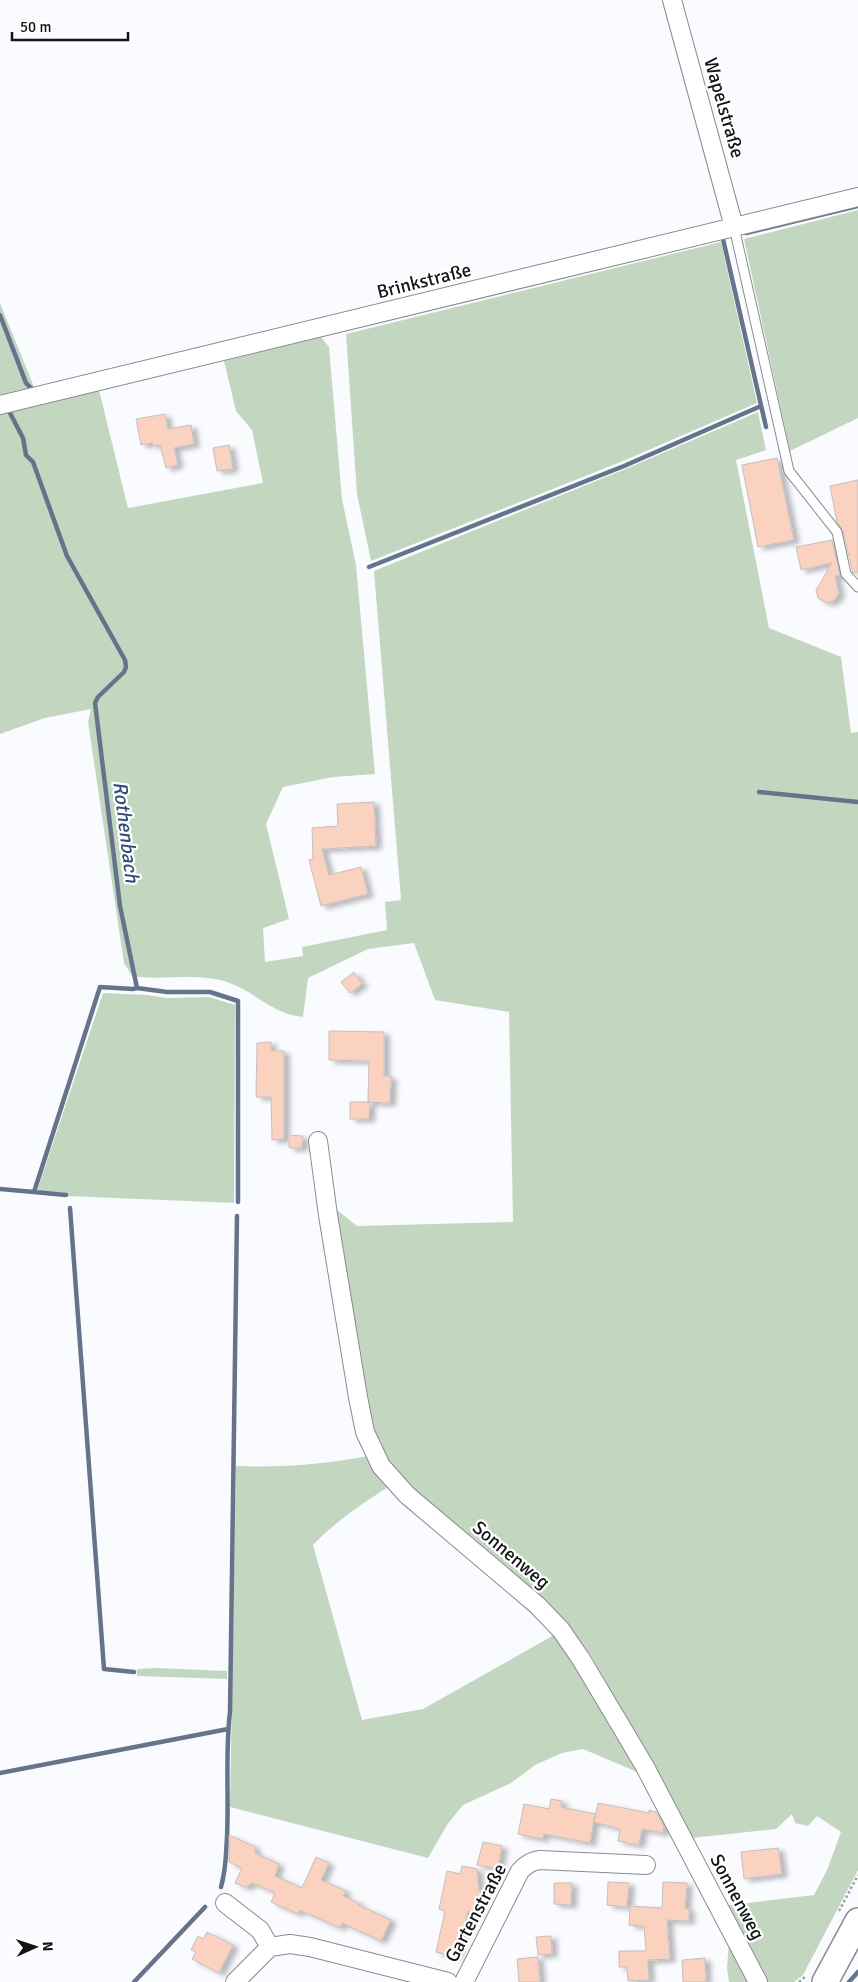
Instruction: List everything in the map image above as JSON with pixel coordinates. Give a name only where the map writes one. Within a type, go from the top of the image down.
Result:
[{"type":"main road","points":[[825,1982],[858,1921]]},
{"type":"street","name":"Wapelstraße","points":[[672,0],[734,227]]},
{"type":"street","name":"Brinkstraße","points":[[0,405],[858,197]]},
{"type":"street","name":"Sonnenweg","points":[[318,1140],[328,1215],[358,1397],[365,1432],[381,1466],[407,1495],[537,1605],[561,1630],[581,1659],[644,1765],[758,1982]]},
{"type":"street","name":"Gartenstraße","points":[[464,1982],[520,1871],[526,1865],[540,1860],[646,1865]]},
{"type":"street","points":[[225,1904],[260,1930],[270,1947],[235,1982]]},
{"type":"street","name":"Gartenstraße","points":[[270,1947],[290,1944],[310,1947],[448,1982]]},
{"type":"lane","points":[[734,227],[789,471],[837,532],[846,574],[858,587]]},
{"type":"green space","points":[[858,210],[858,418],[790,451],[744,239]]},
{"type":"green space","points":[[721,242],[757,403],[623,461],[371,561],[357,494],[346,334]]},
{"type":"green space","points":[[0,303],[34,387],[0,395]]},
{"type":"green space","points":[[321,337],[329,347],[342,499],[356,565],[375,774],[333,777],[283,787],[266,824],[289,919],[263,928],[265,962],[303,956],[302,947],[387,930],[385,902],[401,900],[374,571],[628,468],[758,412],[766,450],[736,460],[769,628],[841,657],[851,733],[858,732],[858,1870],[803,1975],[794,1982],[764,1982],[724,1906],[814,1895],[827,1870],[841,1832],[817,1816],[808,1826],[795,1823],[792,1814],[776,1829],[692,1838],[590,1654],[567,1622],[543,1597],[385,1464],[370,1429],[332,1206],[357,1226],[513,1222],[509,1012],[435,1000],[414,943],[368,949],[308,978],[303,1017],[278,1010],[242,989],[215,979],[132,976],[124,963],[88,722],[91,709],[45,718],[0,734],[0,414],[99,390],[128,508],[263,483],[252,430],[236,411],[224,361]]},
{"type":"green space","points":[[103,993],[167,998],[209,997],[235,1005],[234,1203],[67,1196],[67,1193],[37,1191]]},
{"type":"green space","points":[[369,1456],[390,1486],[340,1520],[313,1545],[362,1720],[423,1709],[556,1634],[642,1774],[583,1749],[562,1753],[535,1765],[511,1783],[463,1805],[447,1825],[428,1858],[230,1807],[236,1466],[303,1465]]},
{"type":"green space","points":[[137,1669],[227,1671],[227,1679],[137,1676]]},
{"type":"green space","points":[[729,1940],[751,1982],[729,1982],[727,1969]]},
{"type":"building","points":[[165,414],[168,429],[191,425],[194,444],[174,448],[178,465],[166,468],[160,445],[153,446],[152,443],[141,445],[136,419]]},
{"type":"building","points":[[229,445],[233,469],[217,471],[213,448]]},
{"type":"building","points":[[777,458],[794,540],[758,547],[742,465]]},
{"type":"building","points":[[858,480],[858,572],[853,573],[843,531],[837,522],[830,486]]},
{"type":"building","points":[[832,540],[840,575],[835,576],[839,593],[835,600],[827,603],[818,598],[816,590],[832,563],[801,570],[796,547]]},
{"type":"building","points":[[374,802],[376,846],[322,849],[329,875],[361,867],[368,894],[321,906],[309,860],[313,859],[312,828],[338,826],[337,804]]},
{"type":"building","points":[[354,972],[362,984],[350,993],[341,982]]},
{"type":"building","points":[[329,1031],[384,1032],[384,1076],[391,1076],[390,1103],[368,1102],[369,1061],[329,1060]]},
{"type":"building","points":[[271,1042],[271,1051],[284,1051],[284,1139],[272,1140],[271,1097],[256,1097],[257,1043]]},
{"type":"building","points":[[350,1102],[370,1102],[369,1119],[350,1119]]},
{"type":"building","points":[[289,1135],[303,1136],[302,1148],[289,1148]]},
{"type":"building","points":[[551,1799],[562,1801],[561,1807],[595,1814],[590,1843],[544,1834],[543,1839],[518,1834],[524,1804],[549,1809]]},
{"type":"building","points":[[598,1803],[649,1813],[649,1810],[656,1812],[664,1826],[663,1833],[642,1829],[639,1845],[618,1841],[620,1829],[594,1822]]},
{"type":"building","points":[[229,1835],[255,1847],[255,1853],[279,1864],[275,1876],[302,1888],[316,1857],[329,1863],[321,1880],[346,1891],[343,1896],[359,1903],[358,1905],[391,1920],[381,1941],[342,1923],[340,1928],[300,1910],[298,1914],[271,1902],[275,1893],[253,1883],[245,1887],[235,1883],[242,1868],[229,1862]]},
{"type":"building","points":[[483,1842],[502,1846],[498,1869],[477,1865]]},
{"type":"building","points":[[778,1848],[782,1874],[744,1879],[741,1852]]},
{"type":"building","points":[[462,1866],[477,1869],[479,1891],[481,1891],[476,1913],[468,1911],[456,1957],[436,1952],[445,1911],[439,1909],[447,1871],[460,1874]]},
{"type":"building","points":[[608,1882],[629,1883],[627,1907],[607,1905]]},
{"type":"building","points":[[663,1882],[687,1883],[685,1908],[689,1909],[689,1921],[667,1920],[670,1959],[648,1960],[649,1980],[628,1981],[627,1967],[619,1967],[619,1951],[646,1951],[644,1926],[629,1925],[630,1906],[662,1908]]},
{"type":"building","points":[[554,1883],[572,1883],[571,1905],[554,1904]]},
{"type":"building","points":[[207,1932],[233,1945],[219,1973],[192,1959],[196,1952],[191,1950],[198,1936],[203,1939]]},
{"type":"building","points":[[551,1936],[552,1954],[538,1955],[536,1937]]},
{"type":"building","points":[[538,1957],[540,1982],[519,1982],[517,1959]]},
{"type":"building","points":[[705,1958],[706,1982],[683,1982],[682,1960]]},
{"type":"waterway","points":[[746,233],[858,206]]},
{"type":"waterway","points":[[723,239],[766,427]]},
{"type":"waterway","name":"Rothenbach","points":[[0,315],[26,383],[32,389]]},
{"type":"waterway","points":[[369,567],[624,466],[761,406]]},
{"type":"waterway","name":"Rothenbach","points":[[10,413],[23,438],[26,455],[33,462],[67,556],[125,660],[126,667],[124,672],[98,697],[95,703],[120,906],[137,988],[167,992],[210,992],[238,1001],[238,1202]]},
{"type":"waterway","points":[[759,792],[858,802]]},
{"type":"waterway","points":[[66,1195],[34,1192],[100,987],[137,988]]},
{"type":"waterway","points":[[0,1189],[34,1192]]},
{"type":"waterway","points":[[70,1208],[104,1669],[134,1672]]},
{"type":"waterway","points":[[221,1887],[226,1862],[227,1758],[230,1712],[237,1216]]},
{"type":"waterway","points":[[0,1773],[228,1729]]},
{"type":"waterway","points":[[134,1982],[205,1907]]},
{"type":"waterway","points":[[849,1982],[858,1972]]}]
